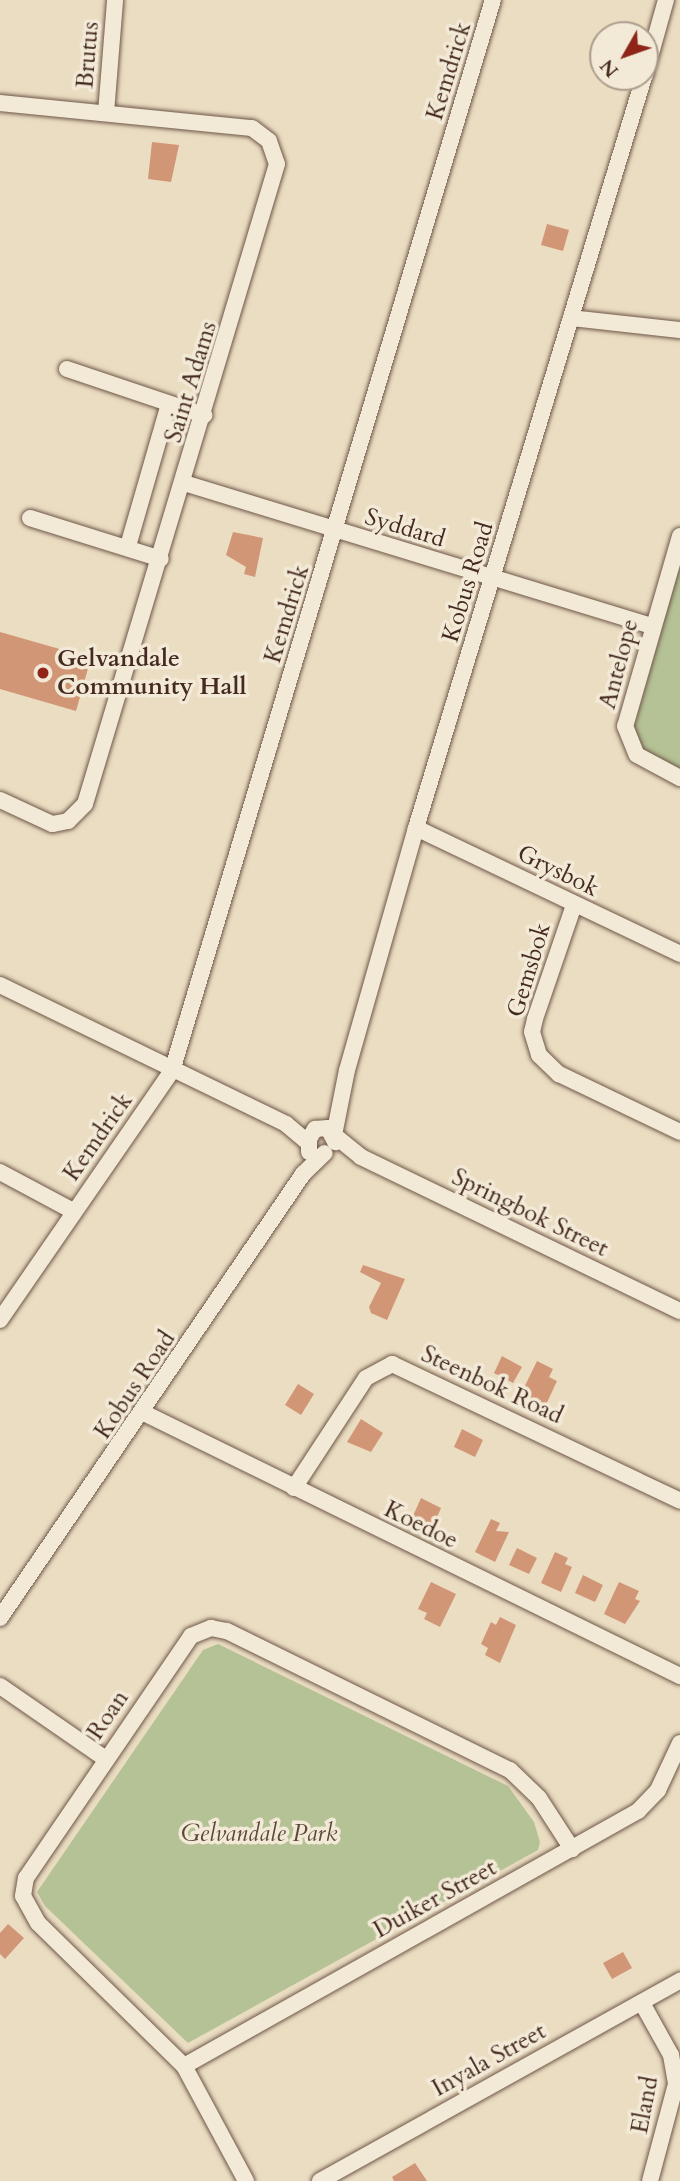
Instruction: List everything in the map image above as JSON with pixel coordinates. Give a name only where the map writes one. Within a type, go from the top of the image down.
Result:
[{"type":"street","name":"Brutus","points":[[106,113],[115,0]]},
{"type":"street","name":"Kemdrick","points":[[0,1320],[172,1070],[493,0]]},
{"type":"street","name":"Kobus Road","points":[[659,25],[666,0]]},
{"type":"street","name":"Kobus Road","points":[[0,1618],[144,1413],[303,1174],[339,1101],[416,828],[640,91]]},
{"type":"street","name":"Saint Adams","points":[[0,103],[252,128],[269,141],[277,157],[271,194],[85,804],[58,824],[0,800]]},
{"type":"street","points":[[571,318],[680,330]]},
{"type":"street","points":[[67,369],[204,415]]},
{"type":"street","points":[[128,546],[169,404]]},
{"type":"street","name":"Syddard","points":[[184,483],[653,626]]},
{"type":"street","points":[[30,518],[128,546],[161,559]]},
{"type":"street","name":"Antelope","points":[[680,536],[627,713],[626,733],[644,761],[680,778]]},
{"type":"street","name":"Grysbok","points":[[416,828],[680,954]]},
{"type":"street","name":"Gemsbok","points":[[574,905],[535,1019],[532,1032],[539,1055],[559,1074],[680,1132]]},
{"type":"street","points":[[0,985],[321,1141]]},
{"type":"street","name":"Springbok Street","points":[[321,1141],[361,1157],[680,1311]]},
{"type":"street","points":[[0,1172],[74,1211]]},
{"type":"street","name":"Steenbok Road","points":[[294,1488],[366,1378],[393,1364],[680,1501]]},
{"type":"street","name":"Koedoe","points":[[144,1413],[680,1676]]},
{"type":"street","name":"Roan","points":[[246,2181],[184,2066],[25,1905],[26,1878],[191,1636],[211,1628],[227,1631],[510,1770],[539,1798],[572,1849]]},
{"type":"street","points":[[0,1686],[106,1759]]},
{"type":"street","name":"Duiker Street","points":[[184,2066],[572,1849],[650,1801],[680,1743]]},
{"type":"street","name":"Inyala Street","points":[[320,2181],[680,1981]]},
{"type":"street","name":"Eland","points":[[642,2003],[671,2054],[676,2084],[650,2181]]},
{"type":"green space","points":[[680,566],[680,769],[647,753],[637,743],[634,727]]},
{"type":"green space","name":"Gelvandale Park","points":[[218,1644],[508,1786],[534,1822],[540,1842],[538,1850],[188,2043],[45,1906],[37,1892],[203,1650]]},
{"type":"building","points":[[152,142],[179,145],[171,182],[148,179]]},
{"type":"building","points":[[547,224],[569,230],[563,251],[541,245]]},
{"type":"building","points":[[233,532],[263,538],[255,577],[244,574],[246,567],[226,555]]},
{"type":"building","name":"Gelvandale Community Hall","points":[[0,632],[91,658],[76,711],[0,689]]},
{"type":"building","points":[[363,1265],[405,1279],[387,1320],[371,1313],[369,1307],[381,1283],[360,1272]]},
{"type":"building","points":[[502,1356],[522,1367],[513,1383],[494,1373]]},
{"type":"building","points":[[537,1361],[553,1369],[549,1377],[557,1381],[544,1409],[519,1398]]},
{"type":"building","points":[[298,1384],[314,1394],[301,1415],[285,1405]]},
{"type":"building","points":[[361,1419],[383,1433],[371,1452],[347,1442]]},
{"type":"building","points":[[462,1429],[483,1440],[475,1457],[454,1447]]},
{"type":"building","points":[[421,1498],[441,1508],[433,1526],[413,1516]]},
{"type":"building","points":[[491,1519],[500,1523],[496,1531],[509,1532],[495,1562],[475,1552]]},
{"type":"building","points":[[517,1548],[537,1558],[529,1574],[509,1565]]},
{"type":"building","points":[[555,1552],[568,1558],[565,1564],[572,1567],[561,1592],[541,1583]]},
{"type":"building","points":[[583,1575],[603,1585],[595,1602],[575,1593]]},
{"type":"building","points":[[431,1582],[456,1594],[440,1627],[424,1619],[427,1613],[418,1609]]},
{"type":"building","points":[[619,1582],[639,1591],[635,1599],[640,1601],[625,1624],[604,1614]]},
{"type":"building","points":[[500,1617],[516,1625],[500,1663],[485,1655],[488,1648],[481,1644],[491,1622],[496,1625]]},
{"type":"building","points":[[8,1924],[24,1938],[5,1959],[0,1954],[0,1933]]},
{"type":"building","points":[[623,1952],[632,1968],[612,1979],[603,1963]]},
{"type":"building","points":[[415,2163],[427,2181],[394,2181],[392,2177]]},
{"type":"place","name":"Gelvandale Community Hall","points":[[43,673]]}]
